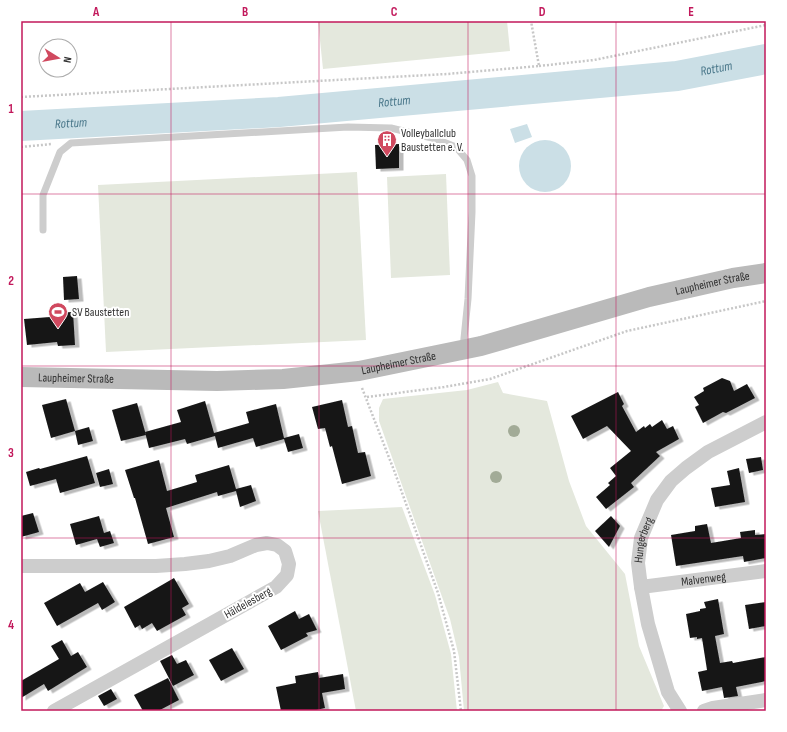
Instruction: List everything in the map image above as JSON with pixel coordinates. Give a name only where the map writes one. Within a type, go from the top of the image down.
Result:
[{"type":"street","name":"Laupheimer Straße","points":[[21,376],[217,381],[283,379],[359,371],[463,350],[649,297],[733,278],[766,273]]},
{"type":"street","name":"Hungerberg","points":[[680,711],[668,692],[648,624],[638,563],[641,538],[658,500],[671,481],[708,452],[766,422]]},
{"type":"street","name":"Häldelesberg","points":[[21,566],[156,566],[185,564],[223,557],[256,545],[267,543],[277,545],[284,551],[289,564],[287,575],[276,587],[54,711]]},
{"type":"street","name":"Malvenweg","points":[[641,588],[766,571]]},
{"type":"street","points":[[704,711],[713,708],[766,700]]},
{"type":"lane","points":[[43,230],[43,195],[60,152],[70,143],[348,127],[391,128],[436,139],[456,146],[467,160],[472,176],[468,299],[463,350]]},
{"type":"path","points":[[531,21],[539,66]]},
{"type":"path","points":[[21,97],[447,74],[539,66],[594,60],[766,25]]},
{"type":"path","points":[[21,147],[70,143]]},
{"type":"path","points":[[461,711],[454,651],[438,593],[367,397],[444,387],[490,379],[627,331],[766,301]]},
{"type":"shaded area","points":[[318,21],[507,21],[510,51],[323,69]]},
{"type":"shaded area","points":[[527,124],[532,137],[515,143],[510,129]]},
{"type":"shaded area","points":[[545,140],[555,142],[563,148],[569,156],[571,166],[569,176],[563,184],[555,190],[545,192],[535,190],[527,184],[521,176],[519,166],[521,156],[527,148],[535,142]]},
{"type":"shaded area","points":[[357,172],[366,340],[106,352],[98,185]]},
{"type":"shaded area","points":[[446,174],[450,275],[391,278],[387,177]]},
{"type":"shaded area","points":[[498,382],[503,393],[547,401],[569,481],[586,526],[625,574],[639,646],[664,706],[661,711],[464,711],[459,657],[450,619],[379,421],[379,408],[383,399],[467,390]]},
{"type":"shaded area","points":[[402,507],[435,595],[451,654],[457,711],[356,711],[318,511]]},
{"type":"building","name":"Volleyballclub Baustetten e. V.","points":[[399,144],[399,168],[376,169],[375,145]]},
{"type":"building","points":[[77,276],[79,299],[64,300],[63,277]]},
{"type":"building","points":[[73,312],[75,345],[58,346],[57,342],[27,345],[24,319],[50,317],[50,313]]},
{"type":"building","points":[[722,378],[730,381],[734,391],[747,384],[755,398],[726,413],[723,412],[703,423],[695,407],[699,405],[694,397],[704,391],[703,388]]},
{"type":"building","points":[[618,392],[624,404],[622,406],[636,432],[644,426],[645,428],[650,424],[652,427],[662,420],[667,429],[673,426],[679,439],[656,452],[660,456],[631,483],[634,487],[606,509],[596,497],[610,485],[608,483],[616,476],[610,468],[631,451],[607,426],[583,439],[571,416]]},
{"type":"building","points":[[66,399],[75,431],[51,438],[42,405]]},
{"type":"building","points":[[342,400],[348,427],[352,426],[358,453],[365,452],[371,476],[342,484],[332,446],[330,447],[325,428],[318,429],[312,407]]},
{"type":"building","points":[[205,401],[214,433],[249,423],[246,412],[276,404],[284,438],[299,434],[303,448],[288,452],[284,439],[256,447],[253,438],[218,448],[215,436],[187,444],[185,439],[149,448],[145,432],[181,422],[177,410]]},
{"type":"building","points":[[137,403],[146,435],[121,441],[112,410]]},
{"type":"building","points":[[89,427],[93,441],[78,445],[75,431]]},
{"type":"building","points":[[87,456],[95,483],[60,493],[56,479],[30,486],[26,472]]},
{"type":"building","points":[[761,457],[763,470],[749,473],[746,459]]},
{"type":"building","points":[[159,460],[167,491],[197,482],[195,475],[229,465],[236,489],[251,485],[256,501],[240,507],[236,491],[218,496],[217,492],[166,508],[174,537],[148,544],[135,498],[125,470]]},
{"type":"building","points":[[739,468],[745,502],[715,507],[711,488],[730,485],[727,471]]},
{"type":"building","points":[[109,469],[113,484],[100,487],[96,473]]},
{"type":"building","points":[[33,513],[39,532],[21,537],[21,516]]},
{"type":"building","points":[[99,516],[104,533],[110,531],[114,543],[100,547],[97,539],[76,545],[70,524]]},
{"type":"building","points":[[611,516],[620,526],[609,547],[595,531]]},
{"type":"building","points":[[707,524],[711,543],[741,538],[740,532],[755,530],[755,535],[766,534],[766,558],[744,562],[743,556],[676,566],[671,535],[695,531],[695,526]]},
{"type":"building","points":[[174,578],[189,604],[182,608],[186,615],[157,631],[152,623],[142,629],[140,625],[135,628],[124,607]]},
{"type":"building","points":[[103,582],[115,602],[102,610],[98,603],[57,626],[44,603],[80,583],[85,592]]},
{"type":"building","points":[[718,599],[724,634],[715,636],[720,663],[732,661],[733,663],[766,657],[766,681],[736,687],[738,696],[724,698],[722,687],[702,691],[698,672],[707,670],[702,638],[690,638],[686,614],[706,608],[704,602]]},
{"type":"building","points":[[766,602],[766,626],[749,629],[745,605]]},
{"type":"building","points":[[295,611],[299,619],[309,614],[317,630],[306,633],[308,636],[281,650],[268,626]]},
{"type":"building","points":[[62,640],[71,656],[78,652],[87,667],[48,691],[44,684],[21,698],[21,681],[59,659],[51,646]]},
{"type":"building","points":[[232,648],[244,669],[221,681],[209,660]]},
{"type":"building","points":[[172,655],[177,664],[186,660],[194,675],[173,686],[160,661]]},
{"type":"building","points":[[318,672],[319,678],[343,674],[345,689],[322,693],[325,708],[312,711],[281,711],[276,687],[296,683],[295,676]]},
{"type":"building","points":[[168,678],[179,700],[158,711],[143,711],[134,695]]},
{"type":"building","points":[[111,689],[117,699],[104,706],[98,696]]},
{"type":"waterway","name":"Rottum","points":[[21,126],[279,112],[677,76],[766,59]]},
{"type":"place","name":"Volleyballclub Baustetten e. V.","points":[[387,157]]},
{"type":"place","name":"SV Baustetten","points":[[58,329]]}]
